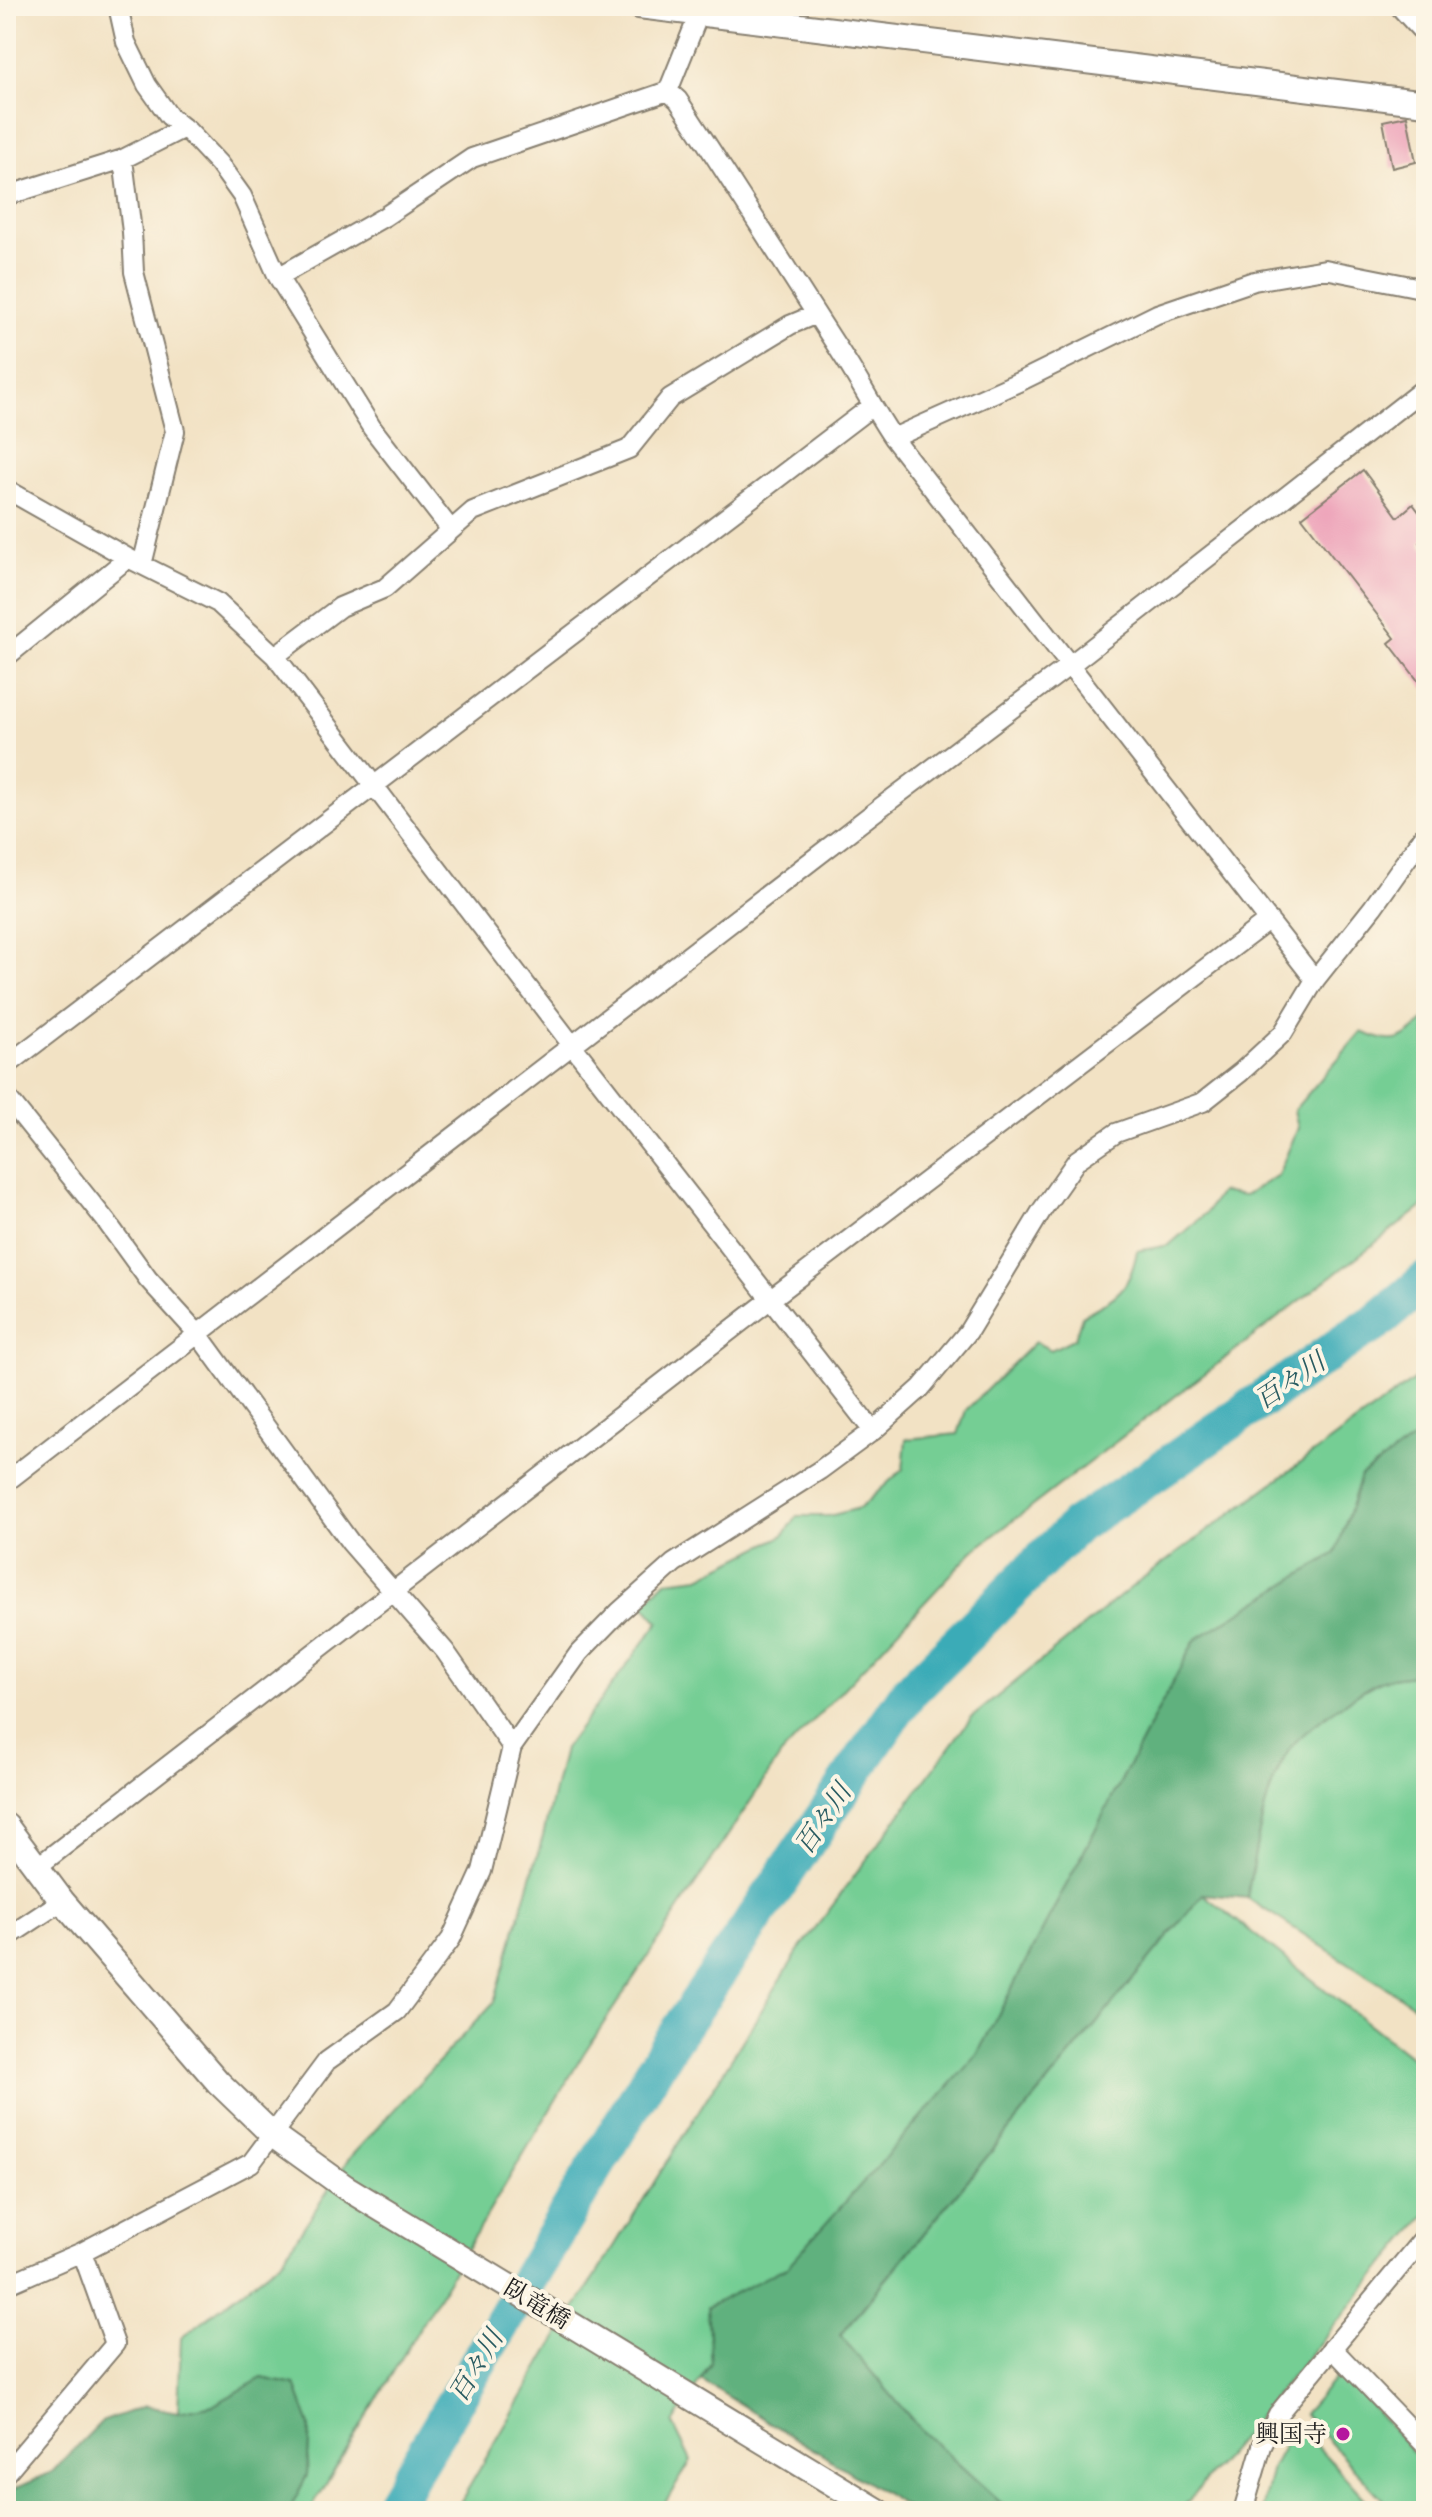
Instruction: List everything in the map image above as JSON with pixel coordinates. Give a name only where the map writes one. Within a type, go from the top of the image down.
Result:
[{"type":"street","points":[[118,6],[126,42],[141,74],[169,116],[219,164],[242,196],[278,277],[372,428],[451,530]]},
{"type":"street","points":[[639,6],[1426,103]]},
{"type":"street","points":[[1403,6],[1426,31]]},
{"type":"street","points":[[668,91],[689,11]]},
{"type":"street","points":[[278,277],[384,217],[472,158],[668,91]]},
{"type":"street","points":[[668,91],[678,100],[742,196],[893,438],[1315,980]]},
{"type":"street","points":[[6,196],[123,159],[184,128]]},
{"type":"street","points":[[6,657],[135,561],[175,431],[134,272],[123,159]]},
{"type":"street","points":[[893,438],[1023,380],[1157,314],[1254,281],[1325,269],[1426,289]]},
{"type":"street","points":[[275,656],[340,607],[385,588],[473,511],[629,449],[670,398],[790,325],[814,315]]},
{"type":"street","points":[[6,1482],[1070,665],[1426,387]]},
{"type":"street","points":[[6,1066],[871,407]]},
{"type":"street","points":[[6,489],[218,603],[275,656],[572,1045],[873,1431]]},
{"type":"street","points":[[6,2285],[82,2252],[251,2163],[327,2061],[397,2011],[451,1939],[482,1871],[512,1747],[579,1653],[674,1563],[820,1470],[873,1431],[921,1388],[968,1332],[1042,1210],[1077,1160],[1116,1133],[1203,1102],[1283,1033],[1315,980],[1373,907],[1426,832]]},
{"type":"street","points":[[37,1867],[771,1299],[1269,920]]},
{"type":"street","points":[[6,1096],[148,1279],[198,1334],[350,1542],[445,1651],[512,1747]]},
{"type":"street","name":"臥竜橋","points":[[6,1826],[62,1901],[218,2082],[274,2136],[345,2187],[878,2511]]},
{"type":"street","points":[[6,1938],[62,1901]]},
{"type":"street","points":[[1243,2511],[1262,2446],[1278,2414],[1426,2235]]},
{"type":"street","points":[[6,2473],[115,2344],[82,2252]]},
{"type":"street","points":[[1332,2348],[1426,2446]]},
{"type":"green space","points":[[1426,1019],[1426,1204],[972,1552],[781,1755],[584,2053],[310,2511],[289,2511],[307,2475],[310,2426],[295,2385],[262,2378],[214,2405],[178,2412],[181,2338],[282,2260],[350,2157],[494,2002],[543,1836],[564,1749],[659,1622],[643,1604],[666,1581],[700,1577],[784,1535],[797,1516],[829,1516],[860,1508],[903,1469],[906,1439],[958,1434],[966,1410],[1035,1342],[1051,1350],[1075,1338],[1082,1316],[1112,1298],[1125,1285],[1137,1251],[1169,1245],[1206,1213],[1220,1192],[1244,1196],[1278,1175],[1298,1128],[1294,1110],[1361,1032],[1396,1040]]},
{"type":"green space","points":[[1426,1371],[1426,1430],[1361,1476],[1336,1553],[1195,1640],[977,2055],[791,2265],[708,2307],[711,2363],[673,2424],[691,2461],[660,2511],[455,2511],[550,2349],[796,1955],[971,1718],[1139,1581]]},
{"type":"green space","points":[[1426,1430],[1426,1674],[1374,1684],[1333,1711],[1295,1742],[1280,1767],[1266,1803],[1247,1898],[1203,1894],[840,2335],[920,2429],[1010,2511],[913,2511],[701,2380],[711,2363],[707,2307],[787,2267],[977,2055],[1195,1640],[1336,1553],[1361,1476]]},
{"type":"green space","points":[[1426,1674],[1426,2013],[1247,1898],[1266,1803],[1280,1767],[1295,1742],[1318,1722],[1374,1684]]},
{"type":"green space","points":[[1203,1894],[1426,2069],[1426,2215],[1180,2511],[1010,2511],[920,2429],[840,2336]]},
{"type":"green space","points":[[1340,2372],[1426,2463],[1426,2511],[1393,2511],[1304,2414]]},
{"type":"green space","points":[[262,2378],[295,2385],[310,2426],[307,2475],[289,2511],[6,2511],[7,2492],[52,2472],[101,2422],[145,2406],[178,2412],[214,2405]]},
{"type":"green space","points":[[1296,2423],[1376,2511],[1262,2511],[1272,2467]]},
{"type":"building","points":[[1407,116],[1416,162],[1392,168],[1383,121]]},
{"type":"building","points":[[1363,470],[1398,517],[1413,504],[1426,521],[1426,538],[1420,543],[1426,551],[1426,691],[1389,643],[1395,638],[1302,517]]},
{"type":"waterway","name":"百々川","points":[[389,2511],[668,2046],[908,1693],[1077,1525],[1372,1326],[1426,1280]]},
{"type":"place","name":"興国寺","points":[[1343,2434]]}]
